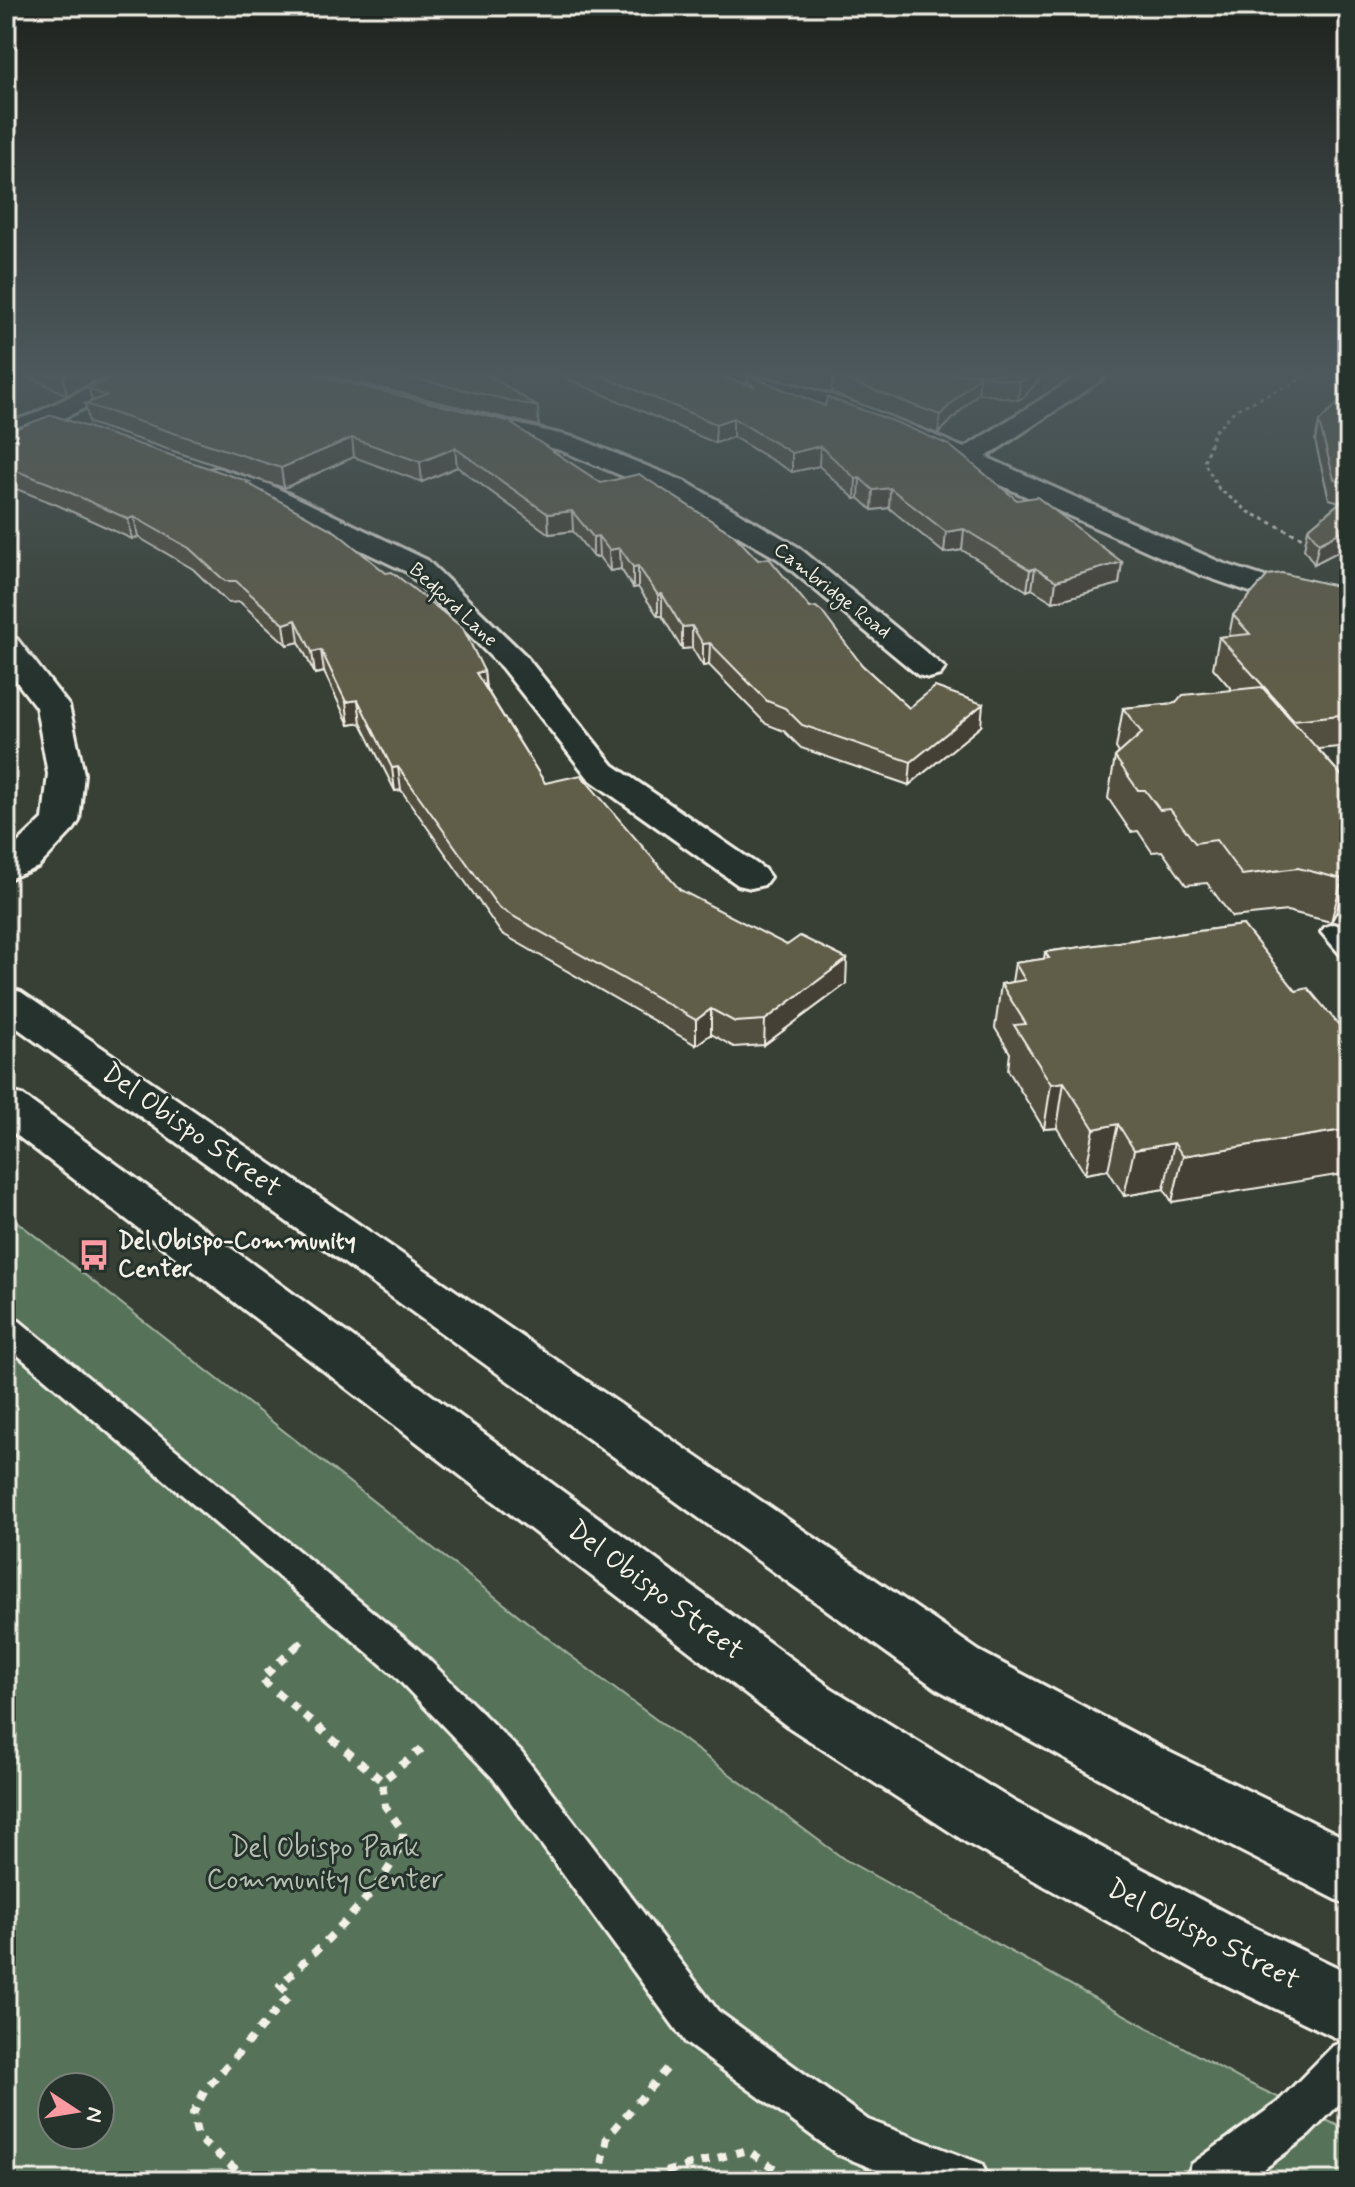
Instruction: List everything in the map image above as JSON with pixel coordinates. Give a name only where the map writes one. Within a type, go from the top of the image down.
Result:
[{"type":"street","name":"Bedford Lane","points":[[217,476],[258,490],[417,566],[513,661],[601,772],[751,877]]},
{"type":"street","name":"Cambridge Road","points":[[647,476],[676,488],[788,553],[929,668]]},
{"type":"street","points":[[1003,476],[1105,525],[1234,576],[1349,606]]},
{"type":"street","points":[[6,646],[52,706],[66,774],[61,821],[25,859],[6,869]]},
{"type":"street","name":"Del Obispo Street","points":[[6,1001],[958,1670],[1147,1772],[1349,1874]]},
{"type":"street","name":"Del Obispo Street","points":[[6,1105],[809,1707],[992,1823],[1223,1948],[1349,2009]]},
{"type":"lane","points":[[6,1327],[407,1663],[507,1765],[702,2027],[853,2138],[965,2181]]},
{"type":"lane","points":[[1209,2181],[1293,2119],[1349,2062]]},
{"type":"path","points":[[1212,476],[1219,489],[1249,512],[1316,543]]},
{"type":"path","points":[[1328,548],[1349,555]]},
{"type":"path","points":[[250,2181],[198,2138],[193,2114],[205,2090],[290,1995],[280,1985],[366,1899],[404,1840],[400,1821],[385,1806],[382,1781],[261,1679],[341,1606]]},
{"type":"path","points":[[382,1781],[461,1718]]},
{"type":"path","points":[[599,2181],[607,2137],[702,2027]]},
{"type":"path","points":[[631,2181],[747,2150],[793,2181]]},
{"type":"green space","name":"Del Obispo Park Community Center","points":[[6,1213],[568,1654],[844,1859],[1242,2080],[1349,2131],[1349,2181],[6,2181]]},
{"type":"building","points":[[30,476],[232,476],[250,482],[247,483],[336,532],[386,573],[392,572],[463,628],[484,671],[476,673],[545,783],[581,775],[680,890],[787,945],[800,936],[847,959],[765,1020],[735,1022],[711,1009],[696,1020],[499,908],[398,767],[392,768],[358,700],[346,702],[321,650],[312,652],[296,620],[284,624],[236,581],[225,581],[189,548],[134,517],[128,519]]},
{"type":"building","points":[[495,476],[591,476],[601,483],[642,476],[734,535],[758,560],[769,558],[810,608],[816,607],[822,612],[862,665],[909,708],[935,687],[983,704],[911,762],[802,725],[785,708],[767,701],[710,643],[703,644],[692,626],[682,627],[662,594],[658,595],[638,566],[633,567],[620,548],[609,550],[598,536],[593,537],[572,511],[548,514]]},
{"type":"building","points":[[853,476],[987,476],[1017,500],[1037,497],[1122,562],[1056,581],[1035,568],[1030,570],[964,529],[946,532],[890,488],[873,490],[860,478]]},
{"type":"building","points":[[1333,476],[1349,476],[1349,484]]},
{"type":"building","points":[[1349,495],[1349,528],[1319,543],[1308,529]]},
{"type":"building","points":[[1282,573],[1349,589],[1349,714],[1294,720],[1219,637],[1250,634],[1233,615],[1268,575]]},
{"type":"building","points":[[1262,687],[1349,784],[1349,870],[1342,879],[1298,868],[1242,875],[1216,840],[1195,843],[1170,809],[1160,810],[1145,790],[1138,790],[1115,757],[1142,733],[1123,708],[1176,703],[1183,695]]},
{"type":"building","points":[[1243,925],[1296,991],[1308,988],[1349,1037],[1349,1129],[1183,1156],[1174,1143],[1134,1150],[1118,1124],[1094,1129],[1064,1082],[1051,1084],[1014,1025],[1026,1024],[1001,984],[1025,980],[1015,963],[1049,958],[1045,952]]},
{"type":"place","name":"Del Obispo-Community Center","points":[[94,1255]]}]
